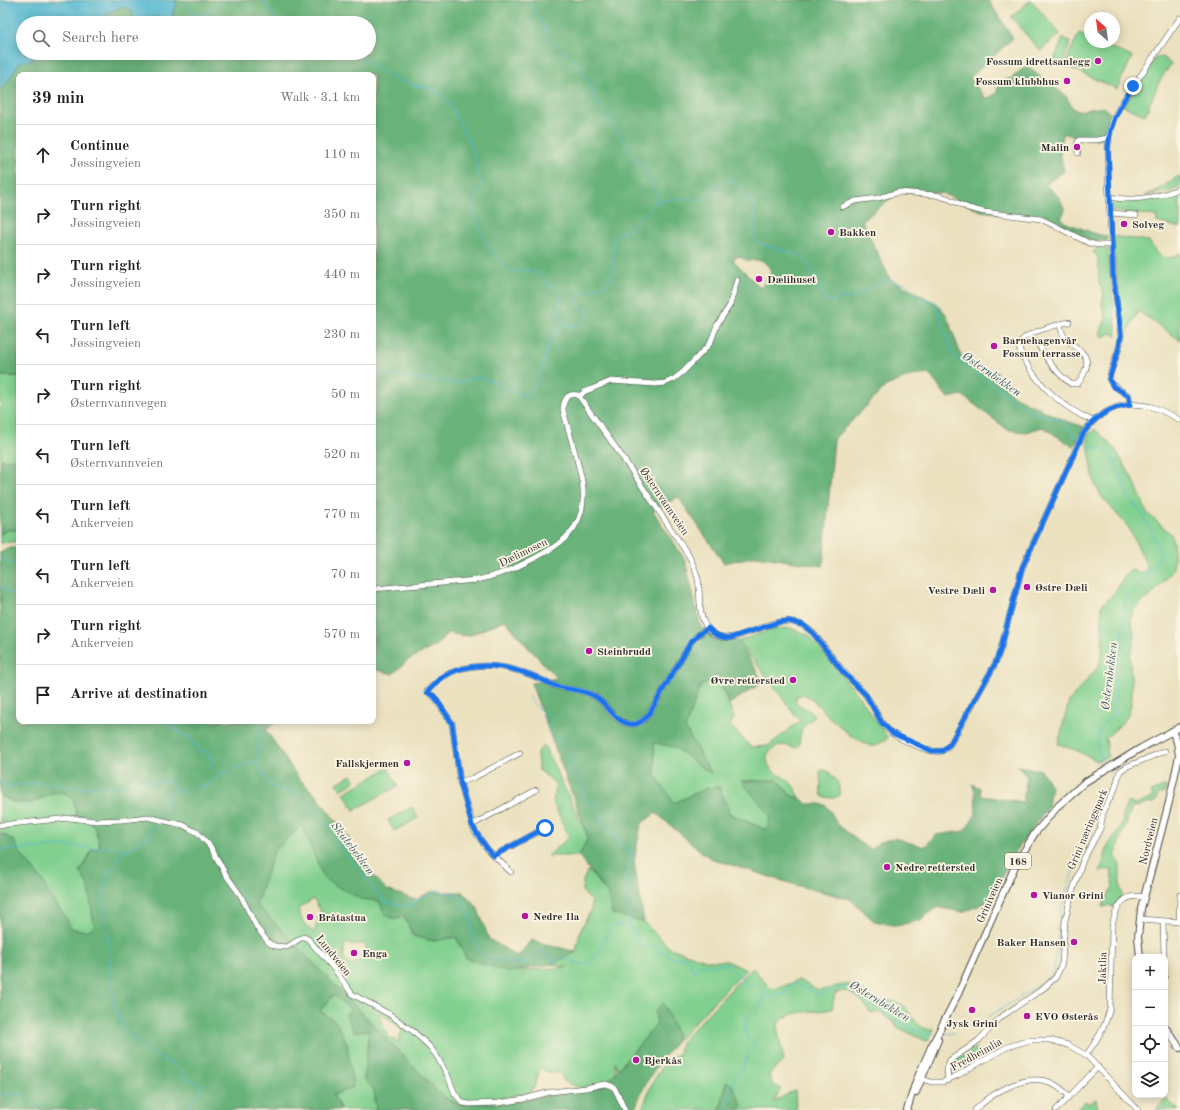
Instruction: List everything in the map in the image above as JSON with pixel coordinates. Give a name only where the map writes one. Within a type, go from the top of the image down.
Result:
[{"type":"main road","name":"Griniveien","points":[[908,1110],[919,1078],[951,1012],[1012,872],[1032,837],[1051,812],[1076,789],[1102,771],[1131,754],[1175,733],[1180,727]]},
{"type":"main road","name":"Nordveien","points":[[1140,954],[1138,937],[1144,897],[1177,767],[1179,750],[1175,733]]},
{"type":"main road","points":[[1168,1031],[1180,1048]]},
{"type":"street","points":[[1130,405],[1129,396],[1113,386],[1109,379],[1121,338],[1111,245],[1108,138],[1112,122],[1121,104],[1180,18]]},
{"type":"street","points":[[1078,153],[1077,144],[1079,140],[1097,140],[1108,138]]},
{"type":"street","points":[[1109,197],[1128,199],[1142,198],[1174,191],[1180,188]]},
{"type":"street","points":[[842,207],[855,201],[878,198],[899,192],[935,195],[947,198],[974,210],[996,214],[1032,217],[1089,243],[1111,245]]},
{"type":"street","points":[[1110,213],[1136,215]]},
{"type":"street","points":[[579,396],[584,392],[611,381],[655,384],[665,383],[674,379],[707,348],[717,325],[730,306],[737,280]]},
{"type":"street","points":[[1069,322],[1025,337],[1020,344],[1020,353],[1035,376],[1051,394],[1065,405],[1093,421]]},
{"type":"street","points":[[1037,342],[1047,359],[1058,372],[1071,384],[1077,384],[1082,379],[1087,366],[1087,360],[1082,352],[1064,336],[1060,324]]},
{"type":"street","name":"Dælimosen","points":[[376,589],[488,578],[502,574],[552,550],[566,538],[577,523],[581,513],[583,489],[563,410],[563,404],[567,397],[574,394],[579,396]]},
{"type":"street","name":"Østernvannveien","points":[[579,396],[689,556],[697,574],[702,617],[708,628]]},
{"type":"street","points":[[511,872],[493,856],[472,825],[460,782],[452,723],[434,696],[427,692],[443,677],[453,671],[468,667],[487,666],[517,670],[560,687],[591,694],[602,702],[622,722],[635,724],[643,721],[649,714],[691,642],[699,634],[708,628],[723,638],[730,638],[779,622],[789,621],[803,625],[813,633],[843,672],[866,695],[889,730],[897,736],[930,750],[938,752],[944,750],[952,741],[995,664],[1001,648],[1022,568],[1080,440],[1093,421],[1111,410],[1130,405],[1150,407],[1180,420]]},
{"type":"street","name":"Grini næringspark","points":[[948,1081],[946,1069],[950,1060],[979,1040],[1001,1017],[1044,988],[1056,977],[1062,963],[1065,921],[1070,896],[1083,860],[1100,829],[1104,809],[1115,789],[1120,772],[1126,767],[1165,750]]},
{"type":"street","points":[[460,782],[473,778],[520,753]]},
{"type":"street","points":[[472,825],[536,790]]},
{"type":"street","name":"Lundveien","points":[[0,824],[70,818],[96,821],[147,817],[157,818],[191,828],[205,840],[214,852],[226,875],[241,896],[257,928],[264,938],[275,946],[287,947],[300,938],[308,938],[335,970],[352,994],[389,1014],[414,1032],[429,1046],[447,1074],[455,1094],[463,1103],[498,1103],[524,1099],[550,1092],[606,1084],[616,1089],[625,1110]]},
{"type":"street","points":[[493,856],[545,828]]},
{"type":"street","points":[[1140,919],[1180,922],[1180,895]]},
{"type":"street","name":"Jaktlia","points":[[1086,1055],[1108,1018],[1110,1008],[1112,927],[1114,917],[1118,907],[1124,900],[1132,896],[1144,897]]},
{"type":"street","points":[[1163,921],[1164,954]]},
{"type":"street","name":"Fredheimlia","points":[[919,1078],[935,1083],[948,1081],[1007,1047],[1030,1040],[1059,1042],[1086,1055],[1138,1110]]},
{"type":"street","points":[[1056,1110],[1098,1067]]},
{"type":"street","points":[[975,1110],[992,1096],[1019,1082],[1028,1080],[1038,1079],[1051,1082],[1069,1096]]},
{"type":"green space","points":[[175,0],[988,0],[1013,38],[970,78],[986,99],[996,94],[999,85],[1004,80],[1012,78],[1026,66],[1066,96],[1072,107],[1077,111],[1103,107],[1112,115],[1106,137],[1084,139],[1063,133],[1060,154],[1064,171],[1045,185],[1059,197],[1065,210],[1061,218],[1064,222],[1096,234],[1107,236],[1107,241],[1089,240],[1047,218],[1023,214],[1001,214],[981,211],[942,193],[898,192],[862,221],[890,279],[936,303],[946,314],[962,358],[974,370],[996,371],[1007,389],[1015,397],[1066,421],[1085,427],[1074,447],[1043,427],[1025,432],[1008,430],[962,395],[948,398],[929,374],[911,376],[886,386],[834,439],[823,566],[756,556],[724,563],[678,497],[653,511],[685,560],[701,628],[739,641],[763,682],[729,704],[717,675],[700,687],[685,728],[711,774],[674,747],[654,743],[655,775],[674,803],[707,788],[719,787],[730,814],[766,830],[771,816],[741,781],[778,780],[790,795],[801,799],[808,804],[825,805],[830,810],[837,824],[868,849],[873,849],[878,843],[894,838],[924,847],[936,835],[965,831],[976,814],[975,791],[972,784],[980,788],[981,796],[1023,802],[1027,777],[1018,766],[1041,770],[1051,786],[1048,807],[1009,861],[991,901],[962,912],[937,907],[922,919],[897,926],[874,921],[850,899],[799,886],[710,858],[656,813],[641,824],[634,862],[644,922],[612,914],[607,893],[579,856],[588,837],[531,683],[557,678],[505,620],[468,636],[447,633],[437,645],[408,660],[393,674],[376,670],[376,72],[16,72],[16,376],[0,376],[0,90],[6,84],[20,62],[32,60],[376,60],[376,16],[173,16],[173,11],[177,6]],"holes":[[[738,256],[748,261],[762,260],[772,270],[761,288],[733,260]]]},
{"type":"green space","points":[[1031,0],[1060,34],[1040,51],[1011,17]]},
{"type":"green space","points":[[122,6],[132,11],[133,16],[106,16]]},
{"type":"green space","name":"Fossum idrettsanlegg","points":[[1079,33],[1084,35],[1084,48],[1112,48],[1132,57],[1117,89],[1064,65]]},
{"type":"green space","points":[[1063,38],[1071,42],[1062,64],[1054,60]]},
{"type":"green space","points":[[1156,57],[1162,57],[1171,64],[1159,82],[1145,115],[1123,106]]},
{"type":"green space","points":[[1180,176],[1180,187],[1174,190],[1145,196],[1160,189]]},
{"type":"green space","points":[[1180,191],[1180,228],[1157,222],[1156,216],[1111,211],[1112,200],[1156,198]]},
{"type":"green space","points":[[1112,236],[1149,241],[1158,254],[1166,258],[1170,258],[1180,253],[1180,340],[1138,311],[1124,339]]},
{"type":"green space","points":[[1098,247],[1108,249],[1117,336],[1111,333],[1103,337],[1100,334],[1106,318],[1102,304],[1104,294],[1099,283],[1098,257],[1093,252]]},
{"type":"green space","points":[[0,376],[16,376],[16,459],[0,460]]},
{"type":"green space","points":[[1095,429],[1115,449],[1135,483],[1147,513],[1171,534],[1174,547],[1173,566],[1169,576],[1153,593],[1136,607],[1132,613],[1131,620],[1134,643],[1130,659],[1132,690],[1131,705],[1129,713],[1125,719],[1106,738],[1108,757],[1097,761],[1078,751],[1058,744],[1069,701],[1099,666],[1103,647],[1101,606],[1115,592],[1126,574],[1132,570],[1142,573],[1147,569],[1129,528],[1101,496],[1094,482],[1087,436]]},
{"type":"green space","points":[[16,459],[16,530],[8,530],[0,534],[0,460]]},
{"type":"green space","points":[[8,530],[16,530],[16,541],[0,543],[0,534]]},
{"type":"green space","points":[[9,548],[16,548],[16,724],[273,724],[266,730],[299,779],[315,794],[349,838],[348,850],[387,890],[416,900],[430,892],[463,892],[477,907],[489,939],[518,957],[531,940],[576,952],[552,964],[507,972],[466,958],[456,937],[434,941],[414,936],[403,915],[395,919],[386,916],[379,901],[361,899],[324,879],[302,825],[274,851],[256,904],[443,1097],[458,1104],[504,1103],[604,1086],[657,1024],[655,1011],[663,1003],[676,1032],[676,1042],[657,1065],[642,1091],[635,1110],[376,1110],[374,1090],[364,1080],[369,1030],[354,1032],[346,1015],[350,1009],[334,995],[320,1011],[336,1022],[347,1043],[353,1087],[333,1095],[341,1110],[0,1110],[0,834],[5,835],[14,841],[20,853],[42,880],[48,893],[68,921],[70,928],[86,931],[94,927],[89,888],[80,871],[92,849],[97,849],[100,845],[94,825],[76,815],[74,800],[66,793],[54,792],[31,803],[15,803],[0,795],[0,553]]},
{"type":"green space","points":[[790,628],[809,635],[856,692],[888,738],[876,746],[870,746],[850,735],[829,717],[812,699],[803,694],[797,696],[795,701],[810,711],[814,716],[803,728],[800,735],[799,745],[795,748],[786,745],[776,747],[767,755],[767,761],[771,769],[790,782],[801,799],[790,795],[778,780],[742,781],[771,816],[766,830],[730,814],[719,787],[707,788],[674,803],[655,775],[654,742],[674,747],[711,773],[685,728],[700,687],[717,674],[734,718],[730,725],[751,747],[768,746],[800,721],[739,641],[771,629]]},
{"type":"green space","points":[[544,745],[588,837],[579,856],[548,856],[569,837],[553,802],[556,784],[538,769],[537,752]]},
{"type":"green space","points":[[388,768],[398,786],[354,810],[344,793]]},
{"type":"green space","points":[[820,770],[828,771],[837,781],[841,794],[839,796],[833,798],[823,797],[821,794]]},
{"type":"green space","points":[[351,775],[355,782],[341,790],[337,783]]},
{"type":"green space","points":[[1166,786],[1166,791],[1158,795],[1155,802],[1137,807],[1132,806],[1120,838],[1115,858],[1120,862],[1120,886],[1123,895],[1115,907],[1102,907],[1113,886],[1111,869],[1100,872],[1108,846],[1122,824],[1124,810],[1128,802],[1136,805],[1153,797],[1151,792]]},
{"type":"green space","points":[[54,792],[65,793],[74,800],[76,815],[94,825],[100,845],[97,849],[92,849],[80,871],[89,887],[94,927],[87,931],[70,929],[68,921],[48,893],[42,880],[20,853],[14,841],[5,835],[0,834],[0,795],[15,803],[31,803]]},
{"type":"green space","points":[[412,807],[418,818],[394,831],[388,820]]},
{"type":"green space","points":[[302,825],[361,899],[379,901],[386,916],[395,919],[399,917],[405,918],[413,936],[434,941],[456,936],[507,972],[567,967],[552,964],[576,952],[580,931],[591,910],[591,901],[582,891],[583,881],[588,870],[607,893],[612,914],[644,922],[670,948],[709,961],[727,961],[746,970],[676,1042],[676,1032],[663,1004],[655,1011],[657,1024],[618,1069],[615,1062],[617,1083],[579,1088],[564,1081],[560,1073],[547,1072],[540,1067],[535,1086],[529,1093],[510,1096],[490,1103],[458,1104],[443,1097],[256,904],[274,851]],"holes":[[[313,899],[321,911],[314,933],[303,922],[298,909]],[[348,943],[356,945],[363,943],[367,948],[359,961],[352,966],[344,958],[344,945]],[[378,1014],[388,1018],[403,1030],[399,1035],[399,1042],[388,1037]]]},
{"type":"green space","points":[[753,968],[770,988],[777,989],[798,980],[821,990],[844,985],[855,986],[874,1000],[899,1003],[919,1025],[928,1029],[934,1029],[928,1041],[924,1040],[895,1026],[896,1024],[880,1013],[870,1012],[859,999],[851,993],[835,993],[832,1009],[797,1013],[778,1023],[778,1032],[784,1061],[769,1075],[772,1084],[781,1089],[773,1102],[795,1090],[796,1110],[739,1110],[742,1105],[726,1083],[720,1110],[642,1110],[651,1085],[667,1059],[679,1054],[681,1042]]},
{"type":"green space","points":[[334,995],[350,1009],[369,1030],[364,1080],[374,1090],[376,1110],[341,1110],[333,1095],[353,1087],[320,1011]]},
{"type":"green space","points":[[974,1048],[977,1050],[977,1054],[972,1062],[953,1074],[950,1073],[949,1069],[953,1061]]},
{"type":"green space","points":[[727,1082],[732,1085],[742,1105],[739,1110],[720,1110]]},
{"type":"green space","points":[[1096,1099],[1098,1110],[1076,1110],[1085,1101],[1090,1103]]},
{"type":"green space","points":[[1166,1099],[1179,1110],[1156,1110]]},
{"type":"water","points":[[0,0],[175,0],[177,6],[173,11],[173,16],[133,16],[132,11],[122,6],[106,16],[16,16],[16,60],[32,60],[20,62],[6,84],[0,90]]},
{"type":"waterway","name":"Østernbekken","points":[[187,0],[189,9],[196,16],[210,12],[215,8]]},
{"type":"waterway","name":"Østernbekken","points":[[218,5],[224,0]]},
{"type":"waterway","name":"Østernbekken","points":[[263,0],[274,16]]},
{"type":"waterway","points":[[529,0],[544,26],[549,39],[578,64],[588,79],[594,97],[644,171],[660,201]]},
{"type":"waterway","name":"Østernbekken","points":[[364,60],[394,78],[417,86],[431,88],[440,93],[447,100],[473,149],[476,169],[482,182],[476,198],[475,213],[477,222],[485,240],[510,272],[530,270],[540,275],[561,298],[560,312],[563,323],[569,326],[583,322],[586,310],[579,308],[577,300],[581,293],[602,286],[613,275],[613,250],[616,234],[629,230],[655,202],[682,198],[705,201],[713,189],[720,183],[734,180],[742,193],[754,204],[755,214],[753,235],[758,243],[799,255],[807,263],[815,275],[825,299],[833,302],[843,297],[853,299],[885,280],[904,283],[920,297],[937,303],[941,322],[954,357],[1031,412],[1065,421],[1074,435],[1079,439]]},
{"type":"waterway","points":[[376,372],[387,375],[457,383],[479,377],[497,383],[509,390],[523,395],[534,387],[542,368],[550,339],[563,324]]},
{"type":"waterway","name":"Østernbekken","points":[[1082,441],[1089,446],[1103,449],[1113,458],[1129,497],[1144,517],[1161,555],[1141,582],[1128,596],[1123,611],[1122,647],[1116,662],[1115,713],[1104,723],[1098,734],[1097,740],[1103,761]]},
{"type":"waterway","points":[[0,560],[16,564]]},
{"type":"waterway","points":[[0,587],[16,595]]},
{"type":"waterway","points":[[528,696],[544,714],[551,733],[554,733],[566,749],[565,751],[573,765],[572,771],[583,788],[585,799],[598,808],[601,812],[600,821],[604,823],[612,834],[617,836],[625,850],[629,850],[632,853],[627,873],[627,906],[631,922],[629,926]]},
{"type":"waterway","points":[[172,724],[176,731],[191,738],[193,744],[197,745],[199,751],[209,752],[208,757],[213,757],[215,759],[211,764],[211,767],[219,773]]},
{"type":"waterway","points":[[177,730],[178,724]]},
{"type":"waterway","points":[[257,761],[260,729],[262,724]]},
{"type":"waterway","name":"Skutebekken","points":[[0,781],[3,784],[10,786],[40,782],[84,788],[121,786],[128,783],[171,781],[176,788],[184,794],[198,783],[200,787],[208,787],[220,773],[230,772],[235,768],[256,762],[272,787],[298,794],[314,813],[335,833],[338,845],[385,902],[412,907],[414,901],[437,890],[450,894],[458,894],[470,915],[472,931],[478,950],[486,956],[496,960],[524,964],[541,951],[552,960],[559,961],[563,957],[583,964],[590,962],[595,958],[611,928],[616,925],[629,926]]},
{"type":"waterway","name":"Østernbekken","points":[[1102,799],[1109,790],[1112,781],[1111,775]]},
{"type":"waterway","points":[[157,818],[175,788]]},
{"type":"waterway","name":"Østernbekken","points":[[983,1020],[1041,984],[1054,972],[1062,904],[1076,863],[1083,846],[1090,835],[1094,819]]},
{"type":"waterway","points":[[0,850],[67,846],[93,848],[116,847],[125,850],[147,838],[156,821]]},
{"type":"waterway","points":[[125,850],[107,875],[103,900],[115,1009],[125,1030],[141,1046],[164,1061],[175,1065],[190,1080],[200,1084],[201,1090],[187,1110]]},
{"type":"waterway","points":[[629,926],[637,933],[638,943],[643,947],[650,945],[675,959],[687,957],[691,961],[690,967],[695,971],[700,964],[708,966],[727,964],[744,980],[747,985],[751,986],[756,982],[762,988],[764,995],[762,997],[763,1000]]},
{"type":"waterway","name":"Østernbekken","points":[[727,1110],[730,1092],[735,1078],[743,1067],[748,1056],[754,1050],[755,1046],[753,1040],[748,1039],[745,1027],[747,1017],[757,1010],[763,1000],[777,995],[786,994],[791,985],[795,983],[819,995],[841,987],[848,989],[869,1004],[877,1007],[889,1018],[893,1018],[897,1022],[901,1022],[924,1035],[934,1034]]},
{"type":"waterway","name":"Østernbekken","points":[[946,1034],[954,1033]]},
{"type":"waterway","points":[[0,1093],[13,1095],[23,1094],[38,1110]]},
{"type":"place","name":"Fossum idrettsanlegg","points":[[1098,61]]},
{"type":"place","name":"Fossum klubbhus","points":[[1067,81]]},
{"type":"place","name":"Malin","points":[[1077,147]]},
{"type":"place","name":"Solveg","points":[[1124,224]]},
{"type":"place","name":"Bakken","points":[[831,232]]},
{"type":"place","name":"Dælihuset","points":[[759,279]]},
{"type":"place","name":"Barnehagenvår Fossum terrasse","points":[[994,346]]},
{"type":"place","name":"Østre Dæli","points":[[1027,587]]},
{"type":"place","name":"Vestre Dæli","points":[[993,590]]},
{"type":"place","name":"Steinbrudd","points":[[589,651]]},
{"type":"place","name":"Øvre rettersted","points":[[793,680]]},
{"type":"place","name":"Fallskjermen","points":[[407,763]]},
{"type":"place","name":"Nedre rettersted","points":[[887,867]]},
{"type":"place","name":"Vianor Grini","points":[[1034,895]]},
{"type":"place","name":"Nedre Ila","points":[[525,916]]},
{"type":"place","name":"Bråtastua","points":[[310,917]]},
{"type":"place","name":"Baker Hansen","points":[[1074,942]]},
{"type":"place","name":"Enga","points":[[354,953]]},
{"type":"place","name":"Jysk Grini","points":[[972,1010]]},
{"type":"place","name":"EVO Østerås","points":[[1027,1016]]},
{"type":"place","name":"Bjerkås","points":[[636,1060]]},
{"type":"route","points":[[545,828],[493,856],[474,830],[460,782],[455,736],[452,723],[434,696],[427,692],[443,677],[453,671],[468,667],[487,666],[517,670],[560,687],[591,694],[599,698],[622,722],[626,724],[635,724],[643,721],[647,717],[691,642],[699,634],[708,628],[711,632],[723,638],[730,638],[770,624],[789,621],[803,625],[818,638],[843,672],[866,695],[882,723],[892,733],[932,751],[942,751],[950,744],[995,664],[1001,648],[1022,568],[1083,434],[1093,421],[1103,413],[1115,408],[1130,405],[1129,396],[1113,386],[1109,379],[1109,375],[1121,342],[1121,335],[1113,274],[1108,180],[1108,148],[1110,129],[1116,112],[1133,86]]}]
